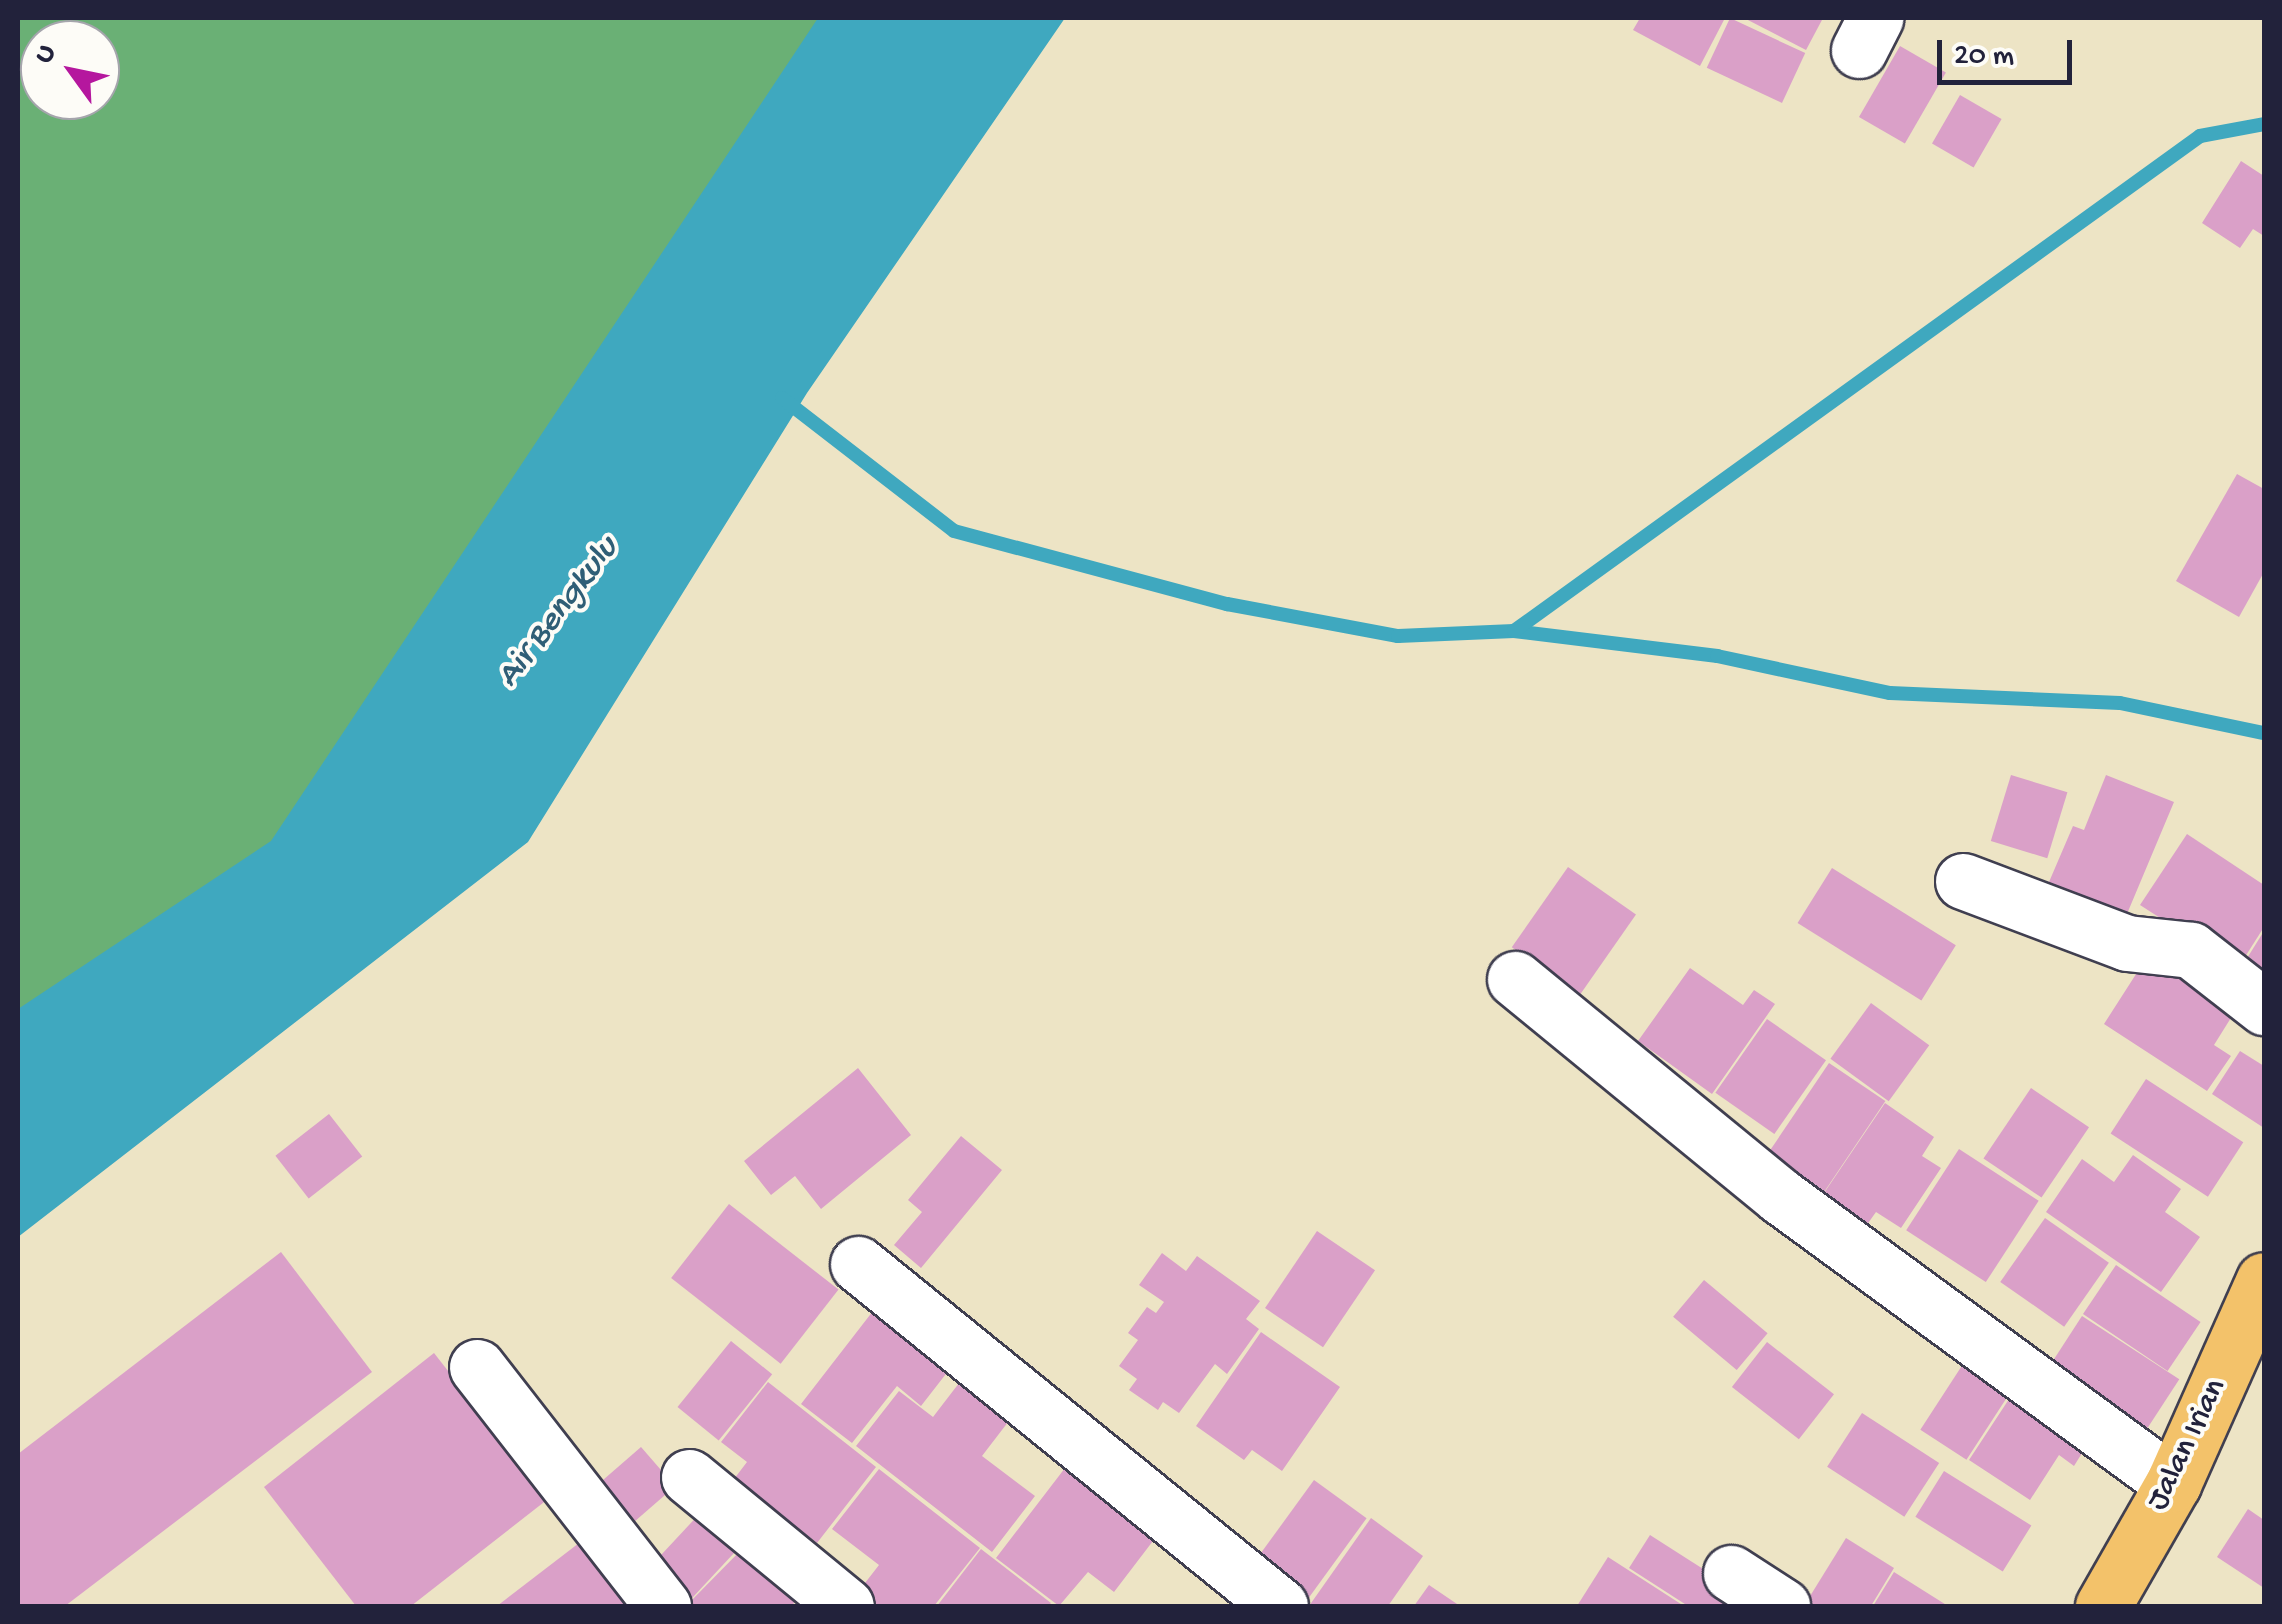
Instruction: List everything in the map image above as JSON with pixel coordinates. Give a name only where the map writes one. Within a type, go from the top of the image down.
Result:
[{"type":"main road","name":"Jalan Irian","points":[[2103,1606],[2173,1484],[2264,1280]]},
{"type":"street","points":[[1964,881],[2127,943],[2190,950],[2264,1007]]},
{"type":"street","points":[[1514,979],[1780,1196],[2173,1484]]},
{"type":"street","points":[[858,1264],[1280,1606]]},
{"type":"street","points":[[477,1367],[663,1606]]},
{"type":"street","points":[[689,1478],[846,1606]]},
{"type":"street","points":[[1730,1573],[1782,1606]]},
{"type":"green space","points":[[18,18],[844,18],[394,752],[18,1036]]},
{"type":"water","name":"Air Bengkulu","points":[[818,18],[1065,18],[807,393],[528,842],[18,1237],[18,1009],[271,841]]},
{"type":"building","points":[[1640,18],[1725,18],[1700,66],[1633,30]]},
{"type":"building","points":[[1730,18],[1805,53],[1782,103],[1707,68]]},
{"type":"building","points":[[1744,18],[1823,18],[1806,50]]},
{"type":"building","points":[[1900,46],[1946,72],[1905,144],[1859,117]]},
{"type":"building","points":[[1960,95],[2002,119],[1974,167],[1932,143]]},
{"type":"building","points":[[2241,161],[2264,176],[2264,236],[2253,229],[2240,248],[2202,223]]},
{"type":"building","points":[[2237,474],[2264,489],[2264,572],[2239,617],[2176,581]]},
{"type":"building","points":[[2011,775],[2067,792],[2047,858],[1991,841]]},
{"type":"building","points":[[2106,775],[2174,802],[2124,921],[2046,889],[2073,826],[2084,830]]},
{"type":"building","points":[[2187,834],[2264,885],[2264,927],[2238,968],[2140,905]]},
{"type":"building","points":[[1568,867],[1636,915],[1580,995],[1512,947]]},
{"type":"building","points":[[1832,868],[1956,945],[1921,1000],[1798,923]]},
{"type":"building","points":[[2264,931],[2264,987],[2239,971]]},
{"type":"building","points":[[2147,957],[2234,1013],[2214,1045],[2231,1056],[2207,1091],[2104,1024]]},
{"type":"building","points":[[1690,968],[1743,1005],[1754,990],[1775,1004],[1712,1094],[1638,1041]]},
{"type":"building","points":[[1871,1003],[1929,1045],[1889,1101],[1830,1059]]},
{"type":"building","points":[[1767,1019],[1826,1060],[1774,1134],[1715,1093]]},
{"type":"building","points":[[2240,1051],[2264,1066],[2264,1128],[2212,1094]]},
{"type":"building","points":[[1829,1063],[1885,1101],[1824,1191],[1768,1153]]},
{"type":"building","points":[[858,1068],[911,1135],[821,1209],[795,1176],[771,1195],[744,1161]]},
{"type":"building","points":[[2146,1079],[2243,1142],[2208,1197],[2111,1134]]},
{"type":"building","points":[[2031,1088],[2089,1127],[2042,1198],[1983,1158]]},
{"type":"building","points":[[1885,1103],[1934,1137],[1922,1156],[1941,1168],[1901,1228],[1876,1212],[1866,1226],[1822,1196]]},
{"type":"building","points":[[329,1114],[362,1157],[309,1198],[275,1156]]},
{"type":"building","points":[[961,1136],[1002,1170],[921,1268],[894,1245],[922,1212],[908,1200]]},
{"type":"building","points":[[1959,1149],[2039,1201],[1986,1282],[1906,1230]]},
{"type":"building","points":[[2133,1155],[2181,1189],[2165,1212],[2200,1237],[2161,1292],[2046,1212],[2082,1159],[2114,1182]]},
{"type":"building","points":[[729,1204],[839,1290],[781,1364],[671,1278]]},
{"type":"building","points":[[2045,1218],[2109,1263],[2064,1327],[2000,1282]]},
{"type":"building","points":[[1317,1231],[1375,1270],[1323,1347],[1265,1308]]},
{"type":"building","points":[[281,1252],[372,1372],[65,1606],[18,1606],[18,1454]]},
{"type":"building","points":[[1162,1253],[1186,1271],[1197,1256],[1260,1301],[1246,1319],[1259,1329],[1227,1374],[1215,1364],[1179,1413],[1163,1402],[1158,1410],[1129,1390],[1137,1379],[1119,1366],[1138,1340],[1128,1333],[1147,1307],[1156,1313],[1164,1302],[1139,1285]]},
{"type":"building","points":[[2116,1265],[2201,1322],[2168,1371],[2083,1314]]},
{"type":"building","points":[[1704,1280],[1768,1333],[1737,1370],[1673,1317]]},
{"type":"building","points":[[873,1311],[949,1370],[921,1406],[897,1386],[852,1443],[801,1404]]},
{"type":"building","points":[[2082,1316],[2179,1379],[2146,1430],[2049,1367]]},
{"type":"building","points":[[1261,1332],[1340,1387],[1282,1471],[1252,1450],[1244,1460],[1196,1426]]},
{"type":"building","points":[[731,1341],[772,1374],[719,1440],[678,1407]]},
{"type":"building","points":[[1767,1342],[1834,1394],[1799,1439],[1732,1387]]},
{"type":"building","points":[[434,1353],[548,1499],[411,1606],[356,1606],[264,1487]]},
{"type":"building","points":[[1965,1361],[2011,1391],[1966,1460],[1920,1430]]},
{"type":"building","points":[[966,1374],[1015,1413],[982,1456],[1035,1496],[992,1552],[856,1446],[899,1391],[933,1417]]},
{"type":"building","points":[[768,1382],[876,1467],[817,1543],[734,1479],[747,1462],[721,1442]]},
{"type":"building","points":[[2013,1393],[2089,1442],[2074,1466],[2059,1455],[2030,1500],[1969,1460]]},
{"type":"building","points":[[1862,1413],[1939,1463],[1904,1517],[1827,1467]]},
{"type":"building","points":[[641,1447],[675,1486],[623,1532],[589,1492]]},
{"type":"building","points":[[1065,1468],[1156,1537],[1114,1592],[1088,1572],[1059,1606],[996,1558]]},
{"type":"building","points":[[879,1469],[980,1548],[934,1606],[877,1606],[858,1592],[879,1565],[832,1529]]},
{"type":"building","points":[[1944,1471],[2031,1526],[2003,1571],[1915,1517]]},
{"type":"building","points":[[1314,1480],[1367,1518],[1304,1605],[1251,1567]]},
{"type":"building","points":[[2248,1509],[2264,1520],[2264,1588],[2217,1557]]},
{"type":"building","points":[[703,1510],[741,1545],[686,1605],[648,1569]]},
{"type":"building","points":[[1371,1518],[1423,1556],[1388,1606],[1309,1606]]},
{"type":"building","points":[[596,1530],[654,1606],[497,1606]]},
{"type":"building","points":[[1650,1535],[1736,1590],[1725,1606],[1688,1606],[1629,1568]]},
{"type":"building","points":[[1846,1538],[1894,1568],[1871,1606],[1816,1606],[1807,1601]]},
{"type":"building","points":[[745,1546],[799,1598],[791,1606],[686,1606]]},
{"type":"building","points":[[981,1549],[1051,1603],[937,1606]]},
{"type":"building","points":[[1608,1557],[1684,1606],[1577,1606]]},
{"type":"building","points":[[1894,1572],[1948,1606],[1873,1606]]},
{"type":"building","points":[[1429,1585],[1460,1606],[1414,1606]]},
{"type":"waterway","points":[[1514,631],[2200,136],[2264,124]]},
{"type":"waterway","points":[[782,398],[954,531],[1227,604],[1398,636],[1514,631],[1717,656],[1890,693],[2120,703],[2264,733]]}]
